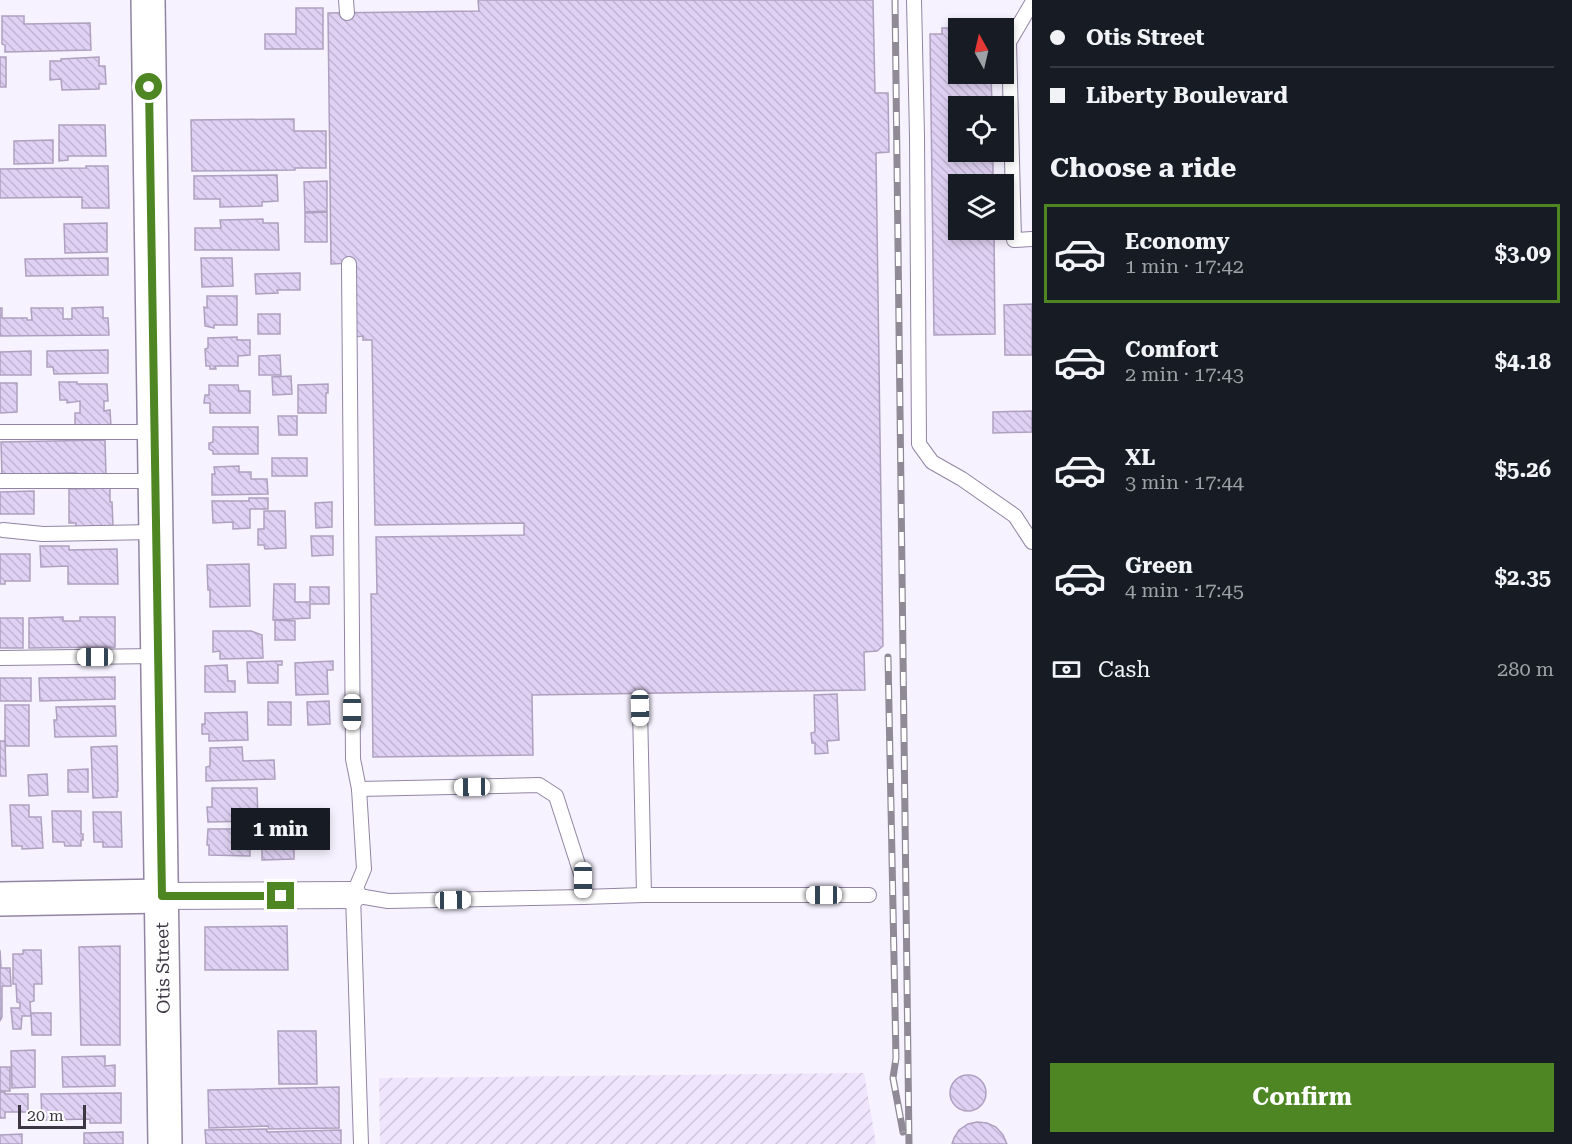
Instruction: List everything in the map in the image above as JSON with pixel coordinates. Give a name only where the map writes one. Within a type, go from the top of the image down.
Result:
[{"type":"main road","name":"Otis Street","points":[[148,0],[165,1144]]},
{"type":"main road","points":[[0,899],[162,896]]},
{"type":"street","points":[[162,896],[352,895]]},
{"type":"lane","points":[[914,0],[919,444],[932,462],[963,479],[1015,516],[1032,542]]},
{"type":"lane","points":[[1032,3],[1009,42],[1014,240],[1032,239]]},
{"type":"lane","points":[[349,264],[353,759],[359,789],[364,869],[352,895],[361,1144]]},
{"type":"lane","points":[[0,432],[154,432]]},
{"type":"lane","points":[[0,481],[155,481]]},
{"type":"lane","points":[[3,530],[43,534],[156,532]]},
{"type":"lane","points":[[0,658],[158,656]]},
{"type":"lane","points":[[640,708],[644,895]]},
{"type":"lane","points":[[359,789],[539,785],[556,796],[583,880],[583,897]]},
{"type":"lane","points":[[352,895],[388,901],[644,895],[869,895]]},
{"type":"shaded area","points":[[864,1073],[876,1144],[380,1144],[379,1078]]},
{"type":"building","points":[[478,0],[873,0],[875,93],[888,93],[889,152],[876,153],[883,646],[877,651],[864,652],[865,690],[532,695],[533,755],[373,757],[371,594],[377,594],[376,537],[524,535],[524,523],[375,525],[372,340],[363,340],[363,336],[354,337],[353,263],[331,264],[328,13],[479,11]]},
{"type":"building","points":[[296,8],[323,8],[323,49],[265,49],[265,34],[296,34]]},
{"type":"building","points":[[2,16],[24,16],[24,24],[90,23],[91,50],[5,52],[5,45],[2,44]]},
{"type":"building","points":[[942,28],[948,28],[948,84],[991,84],[992,96],[948,96],[948,162],[993,162],[993,174],[948,174],[948,240],[994,240],[995,334],[934,335],[930,34],[942,34]]},
{"type":"building","points":[[0,57],[6,57],[6,87],[0,87]]},
{"type":"building","points":[[99,57],[99,66],[105,66],[106,84],[99,84],[99,89],[62,90],[61,79],[50,80],[50,61]]},
{"type":"building","points":[[294,119],[294,131],[326,131],[326,168],[192,171],[191,120]]},
{"type":"building","points":[[59,125],[105,125],[106,156],[68,156],[68,160],[59,161]]},
{"type":"building","points":[[53,140],[53,163],[14,164],[14,141]]},
{"type":"building","points":[[86,166],[108,166],[109,208],[82,208],[82,197],[0,198],[0,169],[86,168]]},
{"type":"building","points":[[277,175],[278,201],[262,202],[262,206],[220,207],[220,199],[194,199],[194,176]]},
{"type":"building","points":[[327,181],[327,211],[305,212],[304,182]]},
{"type":"building","points":[[327,212],[327,242],[305,242],[305,213]]},
{"type":"building","points":[[263,219],[263,223],[278,223],[279,250],[195,250],[195,228],[221,228],[220,220]]},
{"type":"building","points":[[107,223],[107,252],[65,253],[64,224]]},
{"type":"building","points":[[108,258],[108,275],[26,276],[25,259]]},
{"type":"building","points":[[201,258],[232,258],[233,286],[202,287]]},
{"type":"building","points":[[300,273],[300,290],[277,290],[278,293],[256,294],[255,274]]},
{"type":"building","points":[[207,296],[237,296],[237,325],[214,325],[214,328],[205,326],[204,307],[207,308]]},
{"type":"building","points":[[1032,304],[1032,355],[1005,355],[1004,305]]},
{"type":"building","points":[[103,307],[103,318],[108,318],[109,335],[0,336],[0,308],[2,308],[2,318],[32,320],[31,308],[63,308],[63,319],[72,319],[72,308]]},
{"type":"building","points":[[258,314],[280,314],[280,334],[258,334]]},
{"type":"building","points":[[237,337],[237,340],[250,340],[250,355],[238,356],[238,366],[215,366],[216,369],[210,369],[210,366],[206,366],[205,349],[208,348],[208,338]]},
{"type":"building","points":[[108,350],[108,373],[54,374],[53,367],[47,367],[47,351]]},
{"type":"building","points":[[31,351],[31,375],[0,375],[0,352]]},
{"type":"building","points":[[280,355],[281,375],[259,375],[259,356]]},
{"type":"building","points":[[291,376],[292,394],[273,395],[272,377]]},
{"type":"building","points":[[59,382],[107,384],[108,401],[104,401],[104,411],[110,410],[111,426],[75,427],[75,413],[80,413],[80,401],[67,403],[67,400],[60,400]]},
{"type":"building","points":[[0,383],[17,383],[17,412],[0,413]]},
{"type":"building","points":[[328,384],[326,413],[298,413],[298,385]]},
{"type":"building","points":[[209,385],[238,385],[239,391],[250,391],[250,413],[210,413],[210,403],[204,403],[205,395],[209,395]]},
{"type":"building","points":[[1032,411],[1032,432],[993,433],[993,412]]},
{"type":"building","points":[[278,416],[297,416],[297,435],[279,435]]},
{"type":"building","points":[[213,427],[258,427],[258,454],[213,454],[213,451],[209,449],[209,443],[213,442]]},
{"type":"building","points":[[105,440],[106,475],[75,476],[75,473],[2,477],[1,442]]},
{"type":"building","points":[[272,458],[307,458],[307,476],[272,476]]},
{"type":"building","points":[[239,466],[239,472],[251,472],[251,479],[267,479],[268,494],[212,495],[214,467]]},
{"type":"building","points":[[110,488],[113,526],[76,527],[76,523],[69,523],[69,489]]},
{"type":"building","points":[[34,491],[34,514],[0,514],[0,492]]},
{"type":"building","points":[[249,498],[268,498],[268,509],[250,509],[250,528],[233,529],[233,522],[213,523],[212,501],[249,501]]},
{"type":"building","points":[[332,502],[332,527],[316,528],[315,503]]},
{"type":"building","points":[[264,511],[285,511],[286,548],[265,549],[264,545],[258,545],[258,529],[264,529]]},
{"type":"building","points":[[311,536],[333,536],[333,555],[312,556]]},
{"type":"building","points":[[40,546],[69,546],[69,550],[117,549],[118,584],[68,584],[68,566],[41,567]]},
{"type":"building","points":[[0,554],[30,554],[30,581],[5,581],[5,584],[0,584]]},
{"type":"building","points":[[249,564],[250,606],[210,607],[207,565]]},
{"type":"building","points":[[274,584],[295,584],[295,602],[310,602],[310,587],[329,587],[329,604],[310,604],[310,618],[273,620]]},
{"type":"building","points":[[63,617],[63,621],[80,621],[80,617],[115,617],[115,647],[29,648],[29,618]]},
{"type":"building","points":[[0,618],[23,618],[23,648],[0,648]]},
{"type":"building","points":[[275,620],[295,621],[295,640],[275,640]]},
{"type":"building","points":[[213,631],[251,631],[262,635],[263,658],[220,659],[220,651],[213,652]]},
{"type":"building","points":[[282,661],[282,665],[278,665],[278,683],[248,683],[247,662]]},
{"type":"building","points":[[333,661],[333,670],[327,670],[328,694],[296,695],[295,663]]},
{"type":"building","points":[[227,665],[228,681],[235,681],[235,692],[205,692],[205,666]]},
{"type":"building","points":[[115,677],[115,699],[40,701],[39,678]]},
{"type":"building","points":[[0,678],[31,678],[31,701],[0,701]]},
{"type":"building","points":[[837,694],[839,740],[827,741],[828,753],[815,754],[815,743],[812,743],[811,733],[815,732],[814,695]]},
{"type":"building","points":[[329,701],[330,724],[308,725],[307,702]]},
{"type":"building","points":[[268,702],[291,702],[291,725],[268,725]]},
{"type":"building","points":[[5,705],[29,705],[29,746],[5,746]]},
{"type":"building","points":[[115,706],[116,736],[55,737],[56,707]]},
{"type":"building","points":[[247,712],[248,740],[209,741],[209,734],[202,734],[205,713]]},
{"type":"building","points":[[0,741],[5,741],[6,776],[0,776]]},
{"type":"building","points":[[117,746],[117,797],[93,798],[91,747]]},
{"type":"building","points":[[242,747],[243,761],[274,760],[275,779],[206,781],[206,767],[210,766],[210,748]]},
{"type":"building","points":[[88,769],[88,792],[68,792],[68,770]]},
{"type":"building","points":[[47,774],[48,795],[29,796],[28,775]]},
{"type":"building","points":[[212,788],[257,788],[258,821],[208,822],[207,807],[212,807]]},
{"type":"building","points":[[10,805],[29,805],[29,817],[41,817],[43,848],[22,849],[22,846],[12,846]]},
{"type":"building","points":[[52,811],[81,811],[83,840],[81,840],[81,846],[65,846],[64,842],[53,842]]},
{"type":"building","points":[[93,812],[121,812],[122,847],[103,847],[103,842],[94,842]]},
{"type":"building","points":[[283,827],[283,840],[294,840],[294,859],[262,860],[262,828]]},
{"type":"building","points":[[208,829],[250,829],[250,856],[209,855]]},
{"type":"building","points":[[287,926],[288,970],[205,970],[205,927]]},
{"type":"building","points":[[120,946],[120,1045],[81,1045],[79,947]]},
{"type":"building","points":[[0,950],[1,968],[10,968],[11,986],[2,986],[0,1021]]},
{"type":"building","points":[[23,950],[41,950],[42,984],[34,984],[34,1001],[30,1002],[31,1016],[22,1016],[21,1029],[13,1029],[11,1008],[20,1008],[20,1003],[17,1002],[16,984],[13,984],[13,954],[23,954]]},
{"type":"building","points":[[31,1013],[51,1013],[51,1035],[32,1035]]},
{"type":"building","points":[[278,1031],[316,1031],[317,1084],[279,1084]]},
{"type":"building","points":[[35,1050],[35,1087],[12,1088],[11,1051]]},
{"type":"building","points":[[105,1056],[105,1066],[115,1065],[115,1086],[63,1087],[62,1057]]},
{"type":"building","points":[[0,1067],[10,1067],[10,1091],[0,1091]]},
{"type":"building","points":[[968,1075],[981,1080],[986,1093],[981,1106],[968,1111],[955,1106],[950,1093],[955,1080]]},
{"type":"building","points":[[339,1087],[339,1128],[269,1129],[268,1126],[209,1128],[208,1090]]},
{"type":"building","points":[[0,1092],[28,1094],[28,1112],[5,1112],[5,1118],[0,1118]]},
{"type":"building","points":[[121,1093],[121,1123],[90,1123],[90,1119],[42,1120],[41,1094]]},
{"type":"building","points":[[977,1122],[996,1127],[1007,1144],[952,1144],[959,1130],[968,1124]]},
{"type":"building","points":[[267,1129],[267,1132],[341,1130],[341,1144],[206,1144],[205,1130]]},
{"type":"building","points":[[123,1132],[123,1144],[84,1144],[84,1133]]},
{"type":"building","points":[[22,1134],[22,1144],[0,1144],[0,1135]]},
{"type":"railway","points":[[895,0],[909,1144]]},
{"type":"railway","points":[[888,657],[896,1058],[893,1078],[903,1132]]},
{"type":"route","points":[[149,87],[162,896],[281,896]]}]
